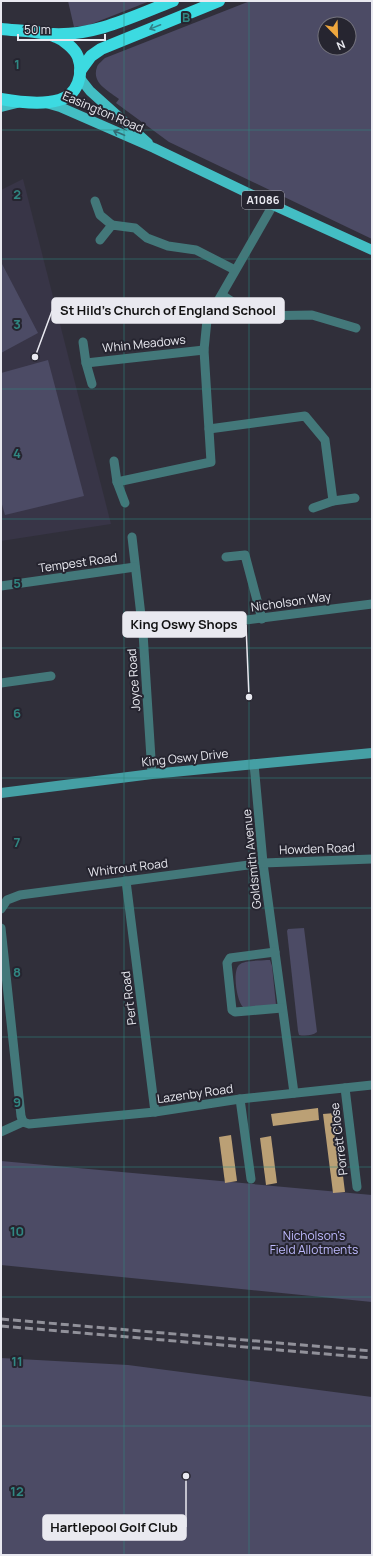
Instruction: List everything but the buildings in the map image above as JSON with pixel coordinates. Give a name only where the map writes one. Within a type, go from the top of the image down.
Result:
[{"type":"highway","points":[[1,29],[50,34],[75,34],[97,30],[173,1]]},
{"type":"highway","points":[[1,99],[42,102],[60,100],[68,96],[74,90],[80,74],[91,56],[101,48],[219,1]]},
{"type":"highway","points":[[50,34],[58,37],[72,49],[78,57],[80,74]]},
{"type":"main road","name":"Easington Road","points":[[80,74],[90,91],[154,148]]},
{"type":"main road","points":[[1,107],[25,101]]},
{"type":"main road","name":"Easington Road","points":[[42,102],[60,107],[154,148],[372,250]]},
{"type":"street","points":[[95,201],[100,215],[112,225],[135,228],[147,238],[168,246],[196,250],[235,270]]},
{"type":"street","points":[[117,482],[211,462],[204,350],[208,320],[235,270],[274,205]]},
{"type":"street","points":[[100,240],[112,225]]},
{"type":"street","points":[[222,295],[254,316],[312,315],[356,328]]},
{"type":"street","points":[[83,342],[86,363],[92,384]]},
{"type":"street","name":"Whin Meadows","points":[[86,363],[204,350]]},
{"type":"street","points":[[209,429],[305,416],[325,440],[333,500]]},
{"type":"street","points":[[114,461],[117,482],[125,503]]},
{"type":"street","points":[[313,508],[333,500],[355,498]]},
{"type":"street","name":"Joyce Road","points":[[132,537],[143,633],[152,774]]},
{"type":"street","points":[[226,557],[244,555],[262,619]]},
{"type":"street","name":"Tempest Road","points":[[1,586],[135,567]]},
{"type":"street","name":"Nicholson Way","points":[[143,633],[372,604]]},
{"type":"street","points":[[1,683],[52,676]]},
{"type":"street","name":"King Oswy Drive","points":[[1,793],[152,774],[372,753]]},
{"type":"street","name":"Goldsmith Avenue","points":[[254,764],[263,863],[294,1093]]},
{"type":"street","name":"Howden Road","points":[[263,863],[372,859]]},
{"type":"street","name":"Whitrout Road","points":[[1,909],[7,900],[20,895],[263,863]]},
{"type":"street","name":"Pert Road","points":[[126,881],[155,1112]]},
{"type":"street","points":[[1,928],[21,1116],[23,1122],[1,1132]]},
{"type":"street","points":[[275,952],[230,958],[227,963],[232,1010],[235,1012],[282,1008]]},
{"type":"street","name":"Lazenby Road","points":[[23,1122],[29,1124],[155,1112],[240,1099],[372,1085]]},
{"type":"street","name":"Porrett Close","points":[[345,1088],[357,1187]]},
{"type":"street","points":[[240,1099],[251,1179]]},
{"type":"shaded area","points":[[23,179],[111,524],[1,541],[1,190]]},
{"type":"green space","points":[[68,1],[150,1],[89,25],[74,27]]},
{"type":"green space","points":[[250,1],[372,1],[372,239],[169,142],[116,103],[119,99],[106,90],[96,78],[99,63],[105,58]]},
{"type":"green space","points":[[1,262],[38,333],[1,353]]},
{"type":"green space","points":[[48,360],[84,496],[5,515],[1,501],[1,373]]},
{"type":"green space","points":[[304,928],[317,1032],[306,1036],[299,1035],[298,1031],[287,931],[288,929]]},
{"type":"green space","points":[[270,960],[276,1005],[243,1007],[236,987],[236,974],[239,965],[244,962]]},
{"type":"green space","name":"Nicholson's Field Allotments","points":[[1,1161],[372,1195],[372,1302],[1,1265]]},
{"type":"green space","points":[[1,1358],[128,1365],[372,1397],[372,1555],[1,1555]]},
{"type":"railway","points":[[1,1319],[372,1351]]},
{"type":"railway","points":[[1,1326],[372,1358]]},
{"type":"place","name":"St Hild's Church of England School","points":[[35,357]]},
{"type":"place","name":"King Oswy Shops","points":[[249,697]]},
{"type":"place","name":"Hartlepool Golf Club","points":[[186,1476]]}]
